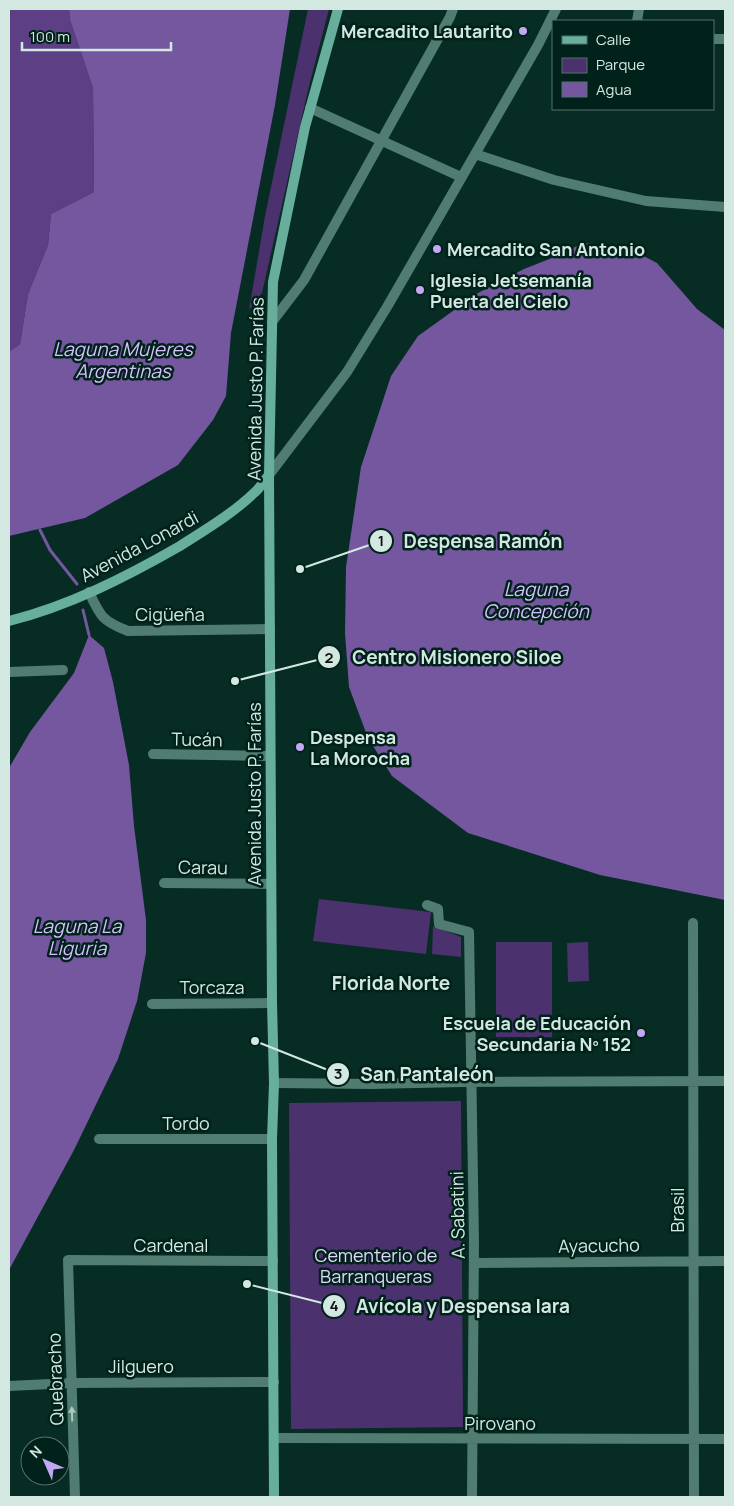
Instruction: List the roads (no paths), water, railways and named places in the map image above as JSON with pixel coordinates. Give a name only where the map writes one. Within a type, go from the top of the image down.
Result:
[{"type":"street","name":"Avenida Justo P. Farías","points":[[274,1497],[272,1139],[274,1083],[269,475],[273,282],[310,108],[338,9]]},
{"type":"street","points":[[272,322],[304,280],[450,18],[453,9]]},
{"type":"street","points":[[269,475],[347,372],[387,308],[538,44],[556,9]]},
{"type":"street","points":[[310,108],[381,142],[462,177]]},
{"type":"street","points":[[475,154],[554,180],[646,201],[725,207]]},
{"type":"street","name":"Avenida Lonardi","points":[[9,621],[40,613],[89,592],[160,557],[209,528],[255,493],[269,475]]},
{"type":"street","name":"Cigüeña","points":[[89,592],[100,615],[114,626],[128,631],[270,629]]},
{"type":"street","points":[[9,672],[63,670]]},
{"type":"street","name":"Tucán","points":[[153,754],[270,756]]},
{"type":"street","name":"Carau","points":[[164,883],[271,884]]},
{"type":"street","name":"A. Sabatini","points":[[427,905],[438,909],[439,924],[469,932],[474,1263],[472,1497]]},
{"type":"street","name":"Brasil","points":[[693,923],[694,1497]]},
{"type":"street","name":"Torcaza","points":[[152,1004],[272,1003]]},
{"type":"street","points":[[274,1083],[725,1082]]},
{"type":"street","name":"Tordo","points":[[99,1139],[272,1139]]},
{"type":"street","name":"Cardenal","points":[[68,1260],[273,1261]]},
{"type":"street","name":"Quebracho","points":[[68,1260],[75,1497]]},
{"type":"street","name":"Ayacucho","points":[[474,1263],[725,1260]]},
{"type":"street","name":"Jilguero","points":[[9,1386],[71,1383],[274,1382]]},
{"type":"street","name":"Pirovano","points":[[274,1438],[725,1439]]},
{"type":"water","name":"Laguna Mujeres Argentinas","points":[[69,9],[290,9],[275,105],[231,333],[226,396],[213,420],[178,465],[85,518],[9,536],[9,352],[20,344],[28,294],[48,245],[51,214],[94,192],[93,88],[70,20]]},
{"type":"water","name":"Laguna Concepción","points":[[583,243],[626,247],[657,263],[697,309],[725,330],[725,900],[600,875],[468,833],[392,776],[368,738],[349,687],[345,633],[346,567],[361,467],[391,376],[418,336],[478,293],[524,269]]},
{"type":"water","name":"Laguna La Liguria","points":[[89,635],[104,648],[113,682],[129,765],[134,826],[146,920],[146,953],[137,1001],[118,1059],[74,1150],[9,1270],[9,768],[30,732],[74,673]]},
{"type":"waterway","points":[[40,530],[50,550],[77,584]]},
{"type":"waterway","points":[[83,610],[89,635]]},
{"type":"place","name":"Mercadito Lautarito","points":[[523,31]]},
{"type":"place","name":"Mercadito San Antonio","points":[[437,249]]},
{"type":"place","name":"Iglesia Jetsemanía Puerta del Cielo","points":[[420,290]]},
{"type":"place","name":"Despensa Ramón","points":[[300,569]]},
{"type":"place","name":"Centro Misionero Siloe","points":[[235,681]]},
{"type":"place","name":"Despensa La Morocha","points":[[300,747]]},
{"type":"place","name":"Escuela de Educación Secundaria Nº 152","points":[[641,1033]]},
{"type":"place","name":"San Pantaleón","points":[[255,1041]]},
{"type":"place","name":"Avícola y Despensa Iara","points":[[247,1284]]},
{"type":"district","name":"Florida Norte","points":[[391,983]]},
{"type":"park label","name":"Cementerio de Barranqueras","points":[[376,1265]]}]
